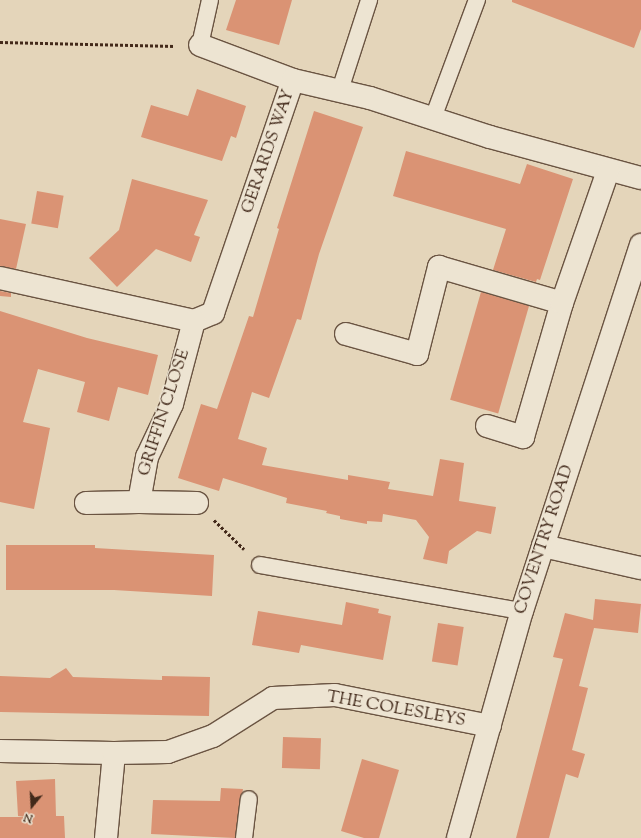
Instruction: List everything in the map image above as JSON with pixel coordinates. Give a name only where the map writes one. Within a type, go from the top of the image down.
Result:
[{"type":"street","points":[[200,45],[293,80]]},
{"type":"street","name":"GERARDS WAY","points":[[194,321],[214,313],[293,80],[340,90],[608,172],[641,178]]},
{"type":"street","points":[[487,426],[523,437],[562,302],[608,172]]},
{"type":"street","name":"COVENTRY ROAD","points":[[458,838],[522,611],[641,245]]},
{"type":"street","points":[[346,334],[417,354],[439,267],[562,302]]},
{"type":"street","points":[[0,278],[194,321]]},
{"type":"street","name":"GRIFFIN CLOSE","points":[[139,502],[147,457],[172,404],[194,321]]},
{"type":"street","points":[[86,503],[197,503]]},
{"type":"street","points":[[543,546],[641,568]]},
{"type":"street","name":"THE COLESLEYS","points":[[0,751],[114,753],[168,752],[213,736],[273,698],[335,695],[490,726]]},
{"type":"street","points":[[106,838],[114,753]]},
{"type":"lane","points":[[200,45],[210,0]]},
{"type":"lane","points":[[340,90],[369,0]]},
{"type":"lane","points":[[433,118],[477,0]]},
{"type":"lane","points":[[260,565],[522,611]]},
{"type":"lane","points":[[244,838],[249,799]]},
{"type":"path","points":[[0,42],[154,48],[200,45]]},
{"type":"path","points":[[197,503],[260,565]]},
{"type":"building","points":[[236,0],[292,0],[279,45],[226,30]]},
{"type":"building","points":[[512,0],[641,0],[641,29],[634,48],[512,2]]},
{"type":"building","points":[[197,89],[246,106],[236,138],[231,136],[222,161],[141,137],[151,105],[188,116]]},
{"type":"building","points":[[314,111],[363,127],[319,254],[301,320],[297,319],[269,398],[252,392],[238,439],[267,448],[262,465],[348,480],[348,475],[390,482],[388,489],[433,496],[440,459],[464,463],[459,501],[496,507],[491,534],[477,531],[449,551],[447,564],[423,559],[429,537],[416,520],[383,514],[382,522],[367,521],[367,524],[340,519],[340,516],[326,513],[327,511],[286,503],[287,498],[223,478],[219,491],[178,478],[201,404],[217,409],[249,316],[253,317],[279,229],[277,228]]},
{"type":"building","points":[[406,151],[520,184],[527,164],[573,179],[540,280],[537,279],[536,282],[493,270],[506,229],[393,196]]},
{"type":"building","points":[[132,179],[208,200],[194,235],[200,237],[191,262],[156,249],[117,287],[89,258],[119,230]]},
{"type":"building","points":[[37,191],[64,196],[58,228],[31,223]]},
{"type":"building","points":[[0,219],[26,224],[16,269],[0,266]]},
{"type":"building","points":[[0,291],[11,293],[11,297],[0,296]]},
{"type":"building","points":[[481,292],[529,306],[498,413],[450,400]]},
{"type":"building","points":[[0,311],[87,338],[158,355],[148,395],[118,387],[109,421],[77,412],[85,382],[38,369],[23,422],[50,428],[34,509],[0,502]]},
{"type":"building","points":[[6,545],[95,545],[95,548],[214,555],[212,596],[114,590],[6,590]]},
{"type":"building","points":[[595,599],[641,604],[638,633],[594,628],[579,686],[588,688],[572,750],[585,754],[578,778],[566,774],[549,838],[516,838],[563,659],[553,657],[565,613],[593,620]]},
{"type":"building","points":[[346,602],[379,609],[378,613],[391,616],[383,660],[301,645],[299,653],[252,645],[258,611],[342,625]]},
{"type":"building","points":[[438,623],[464,627],[458,666],[432,662]]},
{"type":"building","points":[[66,668],[73,677],[162,680],[162,676],[210,677],[209,716],[0,712],[0,676],[50,678]]},
{"type":"building","points":[[283,737],[321,738],[320,769],[282,768]]},
{"type":"building","points":[[362,759],[399,770],[379,838],[364,838],[341,831]]},
{"type":"building","points":[[55,779],[56,816],[64,816],[65,838],[0,838],[0,817],[26,817],[18,816],[16,781]]},
{"type":"building","points":[[221,788],[243,789],[235,838],[151,834],[153,800],[220,801]]}]
